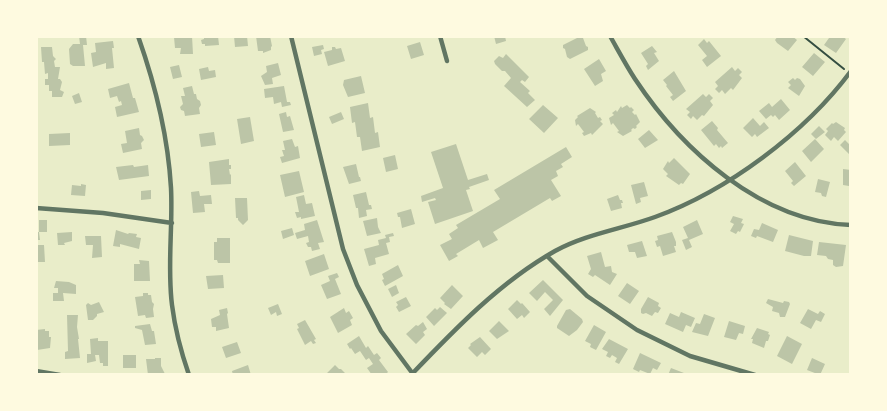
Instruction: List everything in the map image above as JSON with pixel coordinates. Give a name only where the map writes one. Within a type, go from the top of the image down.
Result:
[{"type":"street","points":[[138,36],[154,86],[162,123],[171,186],[170,267],[172,304],[176,331],[189,375]]},
{"type":"street","points":[[291,36],[343,249],[356,285],[381,331],[413,374],[495,293],[515,276],[546,256],[592,235],[653,218],[679,208],[730,180],[767,154],[797,128],[826,101],[851,71]]},
{"type":"street","points":[[440,36],[447,61]]},
{"type":"street","points":[[610,36],[634,79],[668,122],[703,157],[730,180],[777,209],[808,219],[851,225]]},
{"type":"street","points":[[36,208],[103,212],[172,224]]},
{"type":"street","points":[[546,256],[587,296],[637,330],[690,356],[755,375]]},
{"type":"street","points":[[36,371],[60,375]]},
{"type":"path","points":[[803,36],[844,69]]},
{"type":"building","points":[[79,36],[86,36],[87,45],[83,45],[85,66],[73,66],[70,64],[69,49],[73,44],[80,44]]},
{"type":"building","points":[[192,36],[193,54],[180,54],[181,48],[175,48],[174,37]]},
{"type":"building","points":[[204,36],[218,36],[219,45],[205,46],[201,40],[204,39]]},
{"type":"building","points":[[234,36],[247,36],[248,46],[235,47]]},
{"type":"building","points":[[256,36],[270,36],[271,50],[263,53],[263,51],[258,51]]},
{"type":"building","points":[[494,36],[505,36],[506,41],[496,44]]},
{"type":"building","points":[[581,36],[588,50],[570,59],[567,57],[563,45]]},
{"type":"building","points":[[778,36],[792,36],[797,40],[788,51],[775,40]]},
{"type":"building","points":[[827,36],[842,36],[846,39],[836,53],[824,45],[829,38]]},
{"type":"building","points":[[704,39],[707,43],[709,41],[721,56],[707,67],[702,60],[707,56],[698,45]]},
{"type":"building","points":[[113,41],[114,68],[106,69],[106,63],[93,67],[91,53],[96,52],[95,43]]},
{"type":"building","points":[[420,42],[424,55],[411,59],[407,46]]},
{"type":"building","points":[[323,45],[322,54],[314,56],[312,47]]},
{"type":"building","points":[[652,46],[657,52],[654,53],[659,61],[648,70],[646,66],[648,64],[641,53]]},
{"type":"building","points":[[41,47],[52,47],[53,56],[56,59],[54,61],[55,67],[60,67],[58,79],[62,82],[60,90],[64,92],[62,97],[52,97],[49,85],[45,85],[48,73],[45,74]]},
{"type":"building","points":[[332,47],[336,49],[341,48],[345,61],[328,66],[324,52],[332,50]]},
{"type":"building","points":[[814,53],[825,62],[813,76],[802,67]]},
{"type":"building","points":[[506,54],[529,77],[525,82],[522,80],[520,82],[530,91],[528,93],[535,100],[527,107],[504,86],[511,78],[495,64],[494,61],[499,56],[503,58]]},
{"type":"building","points":[[599,59],[606,71],[601,74],[603,81],[595,86],[584,69]]},
{"type":"building","points":[[278,63],[281,75],[272,78],[273,84],[265,85],[261,76],[267,72],[266,66]]},
{"type":"building","points":[[179,65],[182,77],[173,79],[170,67]]},
{"type":"building","points":[[208,67],[209,71],[215,70],[216,77],[201,80],[199,69]]},
{"type":"building","points":[[732,67],[735,71],[738,68],[742,72],[739,75],[742,78],[733,90],[731,88],[725,94],[722,90],[719,93],[715,89],[718,86],[715,82]]},
{"type":"building","points":[[674,71],[686,91],[673,101],[670,97],[673,95],[663,80]]},
{"type":"building","points":[[361,76],[365,93],[348,97],[343,85],[344,80]]},
{"type":"building","points":[[793,78],[795,80],[797,78],[800,79],[805,86],[799,96],[788,88],[791,85],[788,82]]},
{"type":"building","points":[[129,83],[139,112],[117,117],[115,107],[122,105],[121,101],[119,102],[117,96],[110,98],[108,89]]},
{"type":"building","points":[[192,86],[194,94],[196,94],[197,99],[200,101],[200,114],[185,116],[184,111],[180,107],[183,104],[181,96],[185,96],[183,88]]},
{"type":"building","points":[[284,86],[287,102],[290,102],[291,105],[282,107],[281,102],[274,104],[273,97],[265,98],[264,89]]},
{"type":"building","points":[[79,93],[82,102],[75,104],[72,96]]},
{"type":"building","points":[[703,94],[706,97],[709,94],[713,98],[710,101],[713,105],[704,116],[702,115],[697,120],[693,116],[691,119],[687,115],[690,112],[686,109]]},
{"type":"building","points":[[781,99],[790,110],[779,120],[775,115],[773,117],[771,115],[766,119],[759,111],[769,103],[772,107]]},
{"type":"building","points":[[368,103],[370,118],[373,117],[375,133],[378,132],[380,147],[362,151],[360,137],[357,137],[355,122],[352,123],[350,107]]},
{"type":"building","points":[[543,105],[558,118],[544,133],[529,119]]},
{"type":"building","points":[[627,105],[634,110],[632,112],[636,114],[640,122],[635,129],[633,128],[632,131],[623,136],[617,132],[619,131],[613,123],[611,125],[609,118],[621,106],[622,108]]},
{"type":"building","points":[[590,108],[596,112],[603,124],[592,135],[591,133],[584,136],[582,133],[584,132],[578,124],[576,126],[575,120],[577,116]]},
{"type":"building","points":[[286,112],[287,117],[290,116],[294,130],[283,132],[279,114]]},
{"type":"building","points":[[341,112],[344,119],[332,124],[329,117]]},
{"type":"building","points":[[250,117],[254,141],[241,144],[237,119]]},
{"type":"building","points":[[753,118],[760,126],[764,122],[769,128],[757,137],[755,134],[752,137],[743,128]]},
{"type":"building","points":[[712,121],[728,143],[722,148],[721,146],[719,148],[716,144],[714,146],[701,130]]},
{"type":"building","points":[[836,122],[845,128],[846,132],[838,141],[834,137],[831,141],[825,135],[828,131],[826,129]]},
{"type":"building","points":[[819,126],[825,132],[816,139],[811,134]]},
{"type":"building","points":[[139,128],[140,135],[144,140],[141,143],[142,149],[123,153],[121,144],[127,143],[125,131]]},
{"type":"building","points":[[649,130],[658,140],[645,148],[638,139]]},
{"type":"building","points":[[214,132],[216,145],[201,147],[199,134]]},
{"type":"building","points":[[70,133],[70,145],[49,146],[49,134]]},
{"type":"building","points":[[292,139],[295,147],[298,146],[300,158],[282,163],[280,157],[284,156],[282,150],[285,150],[283,141]]},
{"type":"building","points":[[815,139],[824,149],[811,162],[802,151]]},
{"type":"building","points":[[845,140],[851,146],[849,154],[840,145]]},
{"type":"building","points":[[456,144],[468,180],[487,174],[489,180],[469,187],[470,189],[466,190],[473,211],[435,224],[428,202],[436,200],[435,198],[422,202],[421,196],[443,188],[431,152]]},
{"type":"building","points":[[566,147],[572,157],[561,164],[563,167],[556,171],[558,176],[551,180],[561,196],[552,201],[550,198],[493,232],[498,240],[483,248],[479,240],[456,254],[458,256],[449,261],[440,245],[452,239],[449,234],[458,228],[456,225],[500,199],[494,190]]},
{"type":"building","points":[[395,155],[398,169],[386,172],[383,158]]},
{"type":"building","points":[[674,158],[690,174],[683,184],[679,185],[666,176],[668,174],[663,169],[668,161],[669,163]]},
{"type":"building","points":[[229,159],[229,165],[231,165],[231,169],[229,169],[231,184],[211,185],[209,162]]},
{"type":"building","points":[[795,162],[806,176],[794,186],[791,183],[793,181],[785,171]]},
{"type":"building","points":[[356,164],[361,181],[349,184],[343,167]]},
{"type":"building","points":[[133,165],[134,167],[148,165],[149,176],[119,180],[116,167]]},
{"type":"building","points":[[843,169],[851,170],[851,191],[849,191],[849,186],[843,185]]},
{"type":"building","points":[[299,171],[304,192],[285,197],[280,175]]},
{"type":"building","points":[[818,179],[830,182],[826,197],[822,196],[821,193],[815,192]]},
{"type":"building","points":[[644,182],[648,196],[640,198],[641,202],[636,204],[631,185]]},
{"type":"building","points":[[81,184],[86,185],[85,196],[71,195],[72,185],[81,186]]},
{"type":"building","points":[[151,190],[151,199],[141,200],[141,191]]},
{"type":"building","points":[[199,191],[200,196],[211,195],[212,204],[204,204],[205,212],[193,213],[191,192]]},
{"type":"building","points":[[366,192],[372,209],[366,210],[367,216],[359,218],[358,208],[356,208],[353,195]]},
{"type":"building","points":[[304,195],[306,204],[312,203],[315,216],[301,219],[301,217],[297,218],[295,212],[299,212],[296,197]]},
{"type":"building","points":[[618,195],[623,203],[621,203],[622,208],[611,211],[607,199]]},
{"type":"building","points":[[235,198],[247,198],[248,220],[243,225],[236,218]]},
{"type":"building","points":[[411,209],[415,224],[402,228],[400,217],[398,217],[397,213]]},
{"type":"building","points":[[733,216],[743,219],[741,223],[744,224],[740,232],[738,231],[736,234],[730,231],[734,224],[730,222]]},
{"type":"building","points":[[377,218],[381,233],[367,236],[363,221]]},
{"type":"building","points":[[39,220],[47,220],[47,232],[39,232]]},
{"type":"building","points":[[317,220],[324,242],[318,243],[320,249],[312,251],[311,247],[308,247],[306,243],[309,242],[308,236],[297,239],[295,233],[305,230],[304,224]]},
{"type":"building","points":[[697,220],[703,234],[689,240],[692,247],[686,250],[682,240],[688,238],[683,227]]},
{"type":"building","points":[[762,223],[778,230],[773,242],[757,236],[756,238],[751,236],[754,229],[759,230]]},
{"type":"building","points":[[292,228],[294,235],[283,239],[281,231]]},
{"type":"building","points":[[116,230],[128,234],[137,234],[136,237],[141,238],[139,249],[120,244],[120,247],[113,246]]},
{"type":"building","points":[[36,232],[39,232],[40,240],[36,240]]},
{"type":"building","points":[[72,232],[72,241],[64,243],[65,245],[58,245],[57,233]]},
{"type":"building","points":[[672,232],[676,242],[676,246],[674,246],[676,252],[663,256],[660,246],[657,247],[655,241],[658,240],[657,236]]},
{"type":"building","points":[[393,233],[394,236],[389,237],[390,242],[386,243],[389,254],[375,258],[376,264],[369,266],[364,249],[379,245],[378,240],[386,238],[385,235]]},
{"type":"building","points":[[789,235],[813,241],[811,256],[785,251]]},
{"type":"building","points":[[85,236],[101,236],[102,257],[92,258],[93,245],[86,245]]},
{"type":"building","points":[[217,238],[230,238],[230,263],[218,263],[217,260],[214,260],[214,242],[217,242]]},
{"type":"building","points":[[642,241],[647,256],[637,258],[635,252],[629,252],[627,245]]},
{"type":"building","points":[[819,242],[846,245],[843,266],[836,267],[833,265],[833,260],[828,259],[826,256],[817,255]]},
{"type":"building","points":[[36,245],[44,245],[45,262],[36,262]]},
{"type":"building","points":[[601,252],[605,267],[611,266],[612,272],[617,274],[610,285],[595,275],[593,277],[588,274],[591,269],[587,256]]},
{"type":"building","points":[[324,254],[329,269],[310,276],[305,261]]},
{"type":"building","points":[[139,260],[149,261],[150,281],[134,281],[134,264],[140,264]]},
{"type":"building","points":[[398,265],[403,276],[385,286],[382,274]]},
{"type":"building","points":[[337,273],[339,277],[335,279],[341,294],[327,299],[321,285],[330,281],[328,276]]},
{"type":"building","points":[[223,275],[224,288],[208,289],[206,276]]},
{"type":"building","points":[[543,280],[563,300],[550,316],[544,309],[553,300],[545,292],[537,301],[529,293]]},
{"type":"building","points":[[56,281],[69,282],[76,285],[76,294],[63,293],[64,301],[53,301],[53,293],[58,293],[58,288],[54,288]]},
{"type":"building","points":[[627,283],[639,291],[630,304],[618,296]]},
{"type":"building","points":[[396,285],[399,293],[392,297],[388,289]]},
{"type":"building","points":[[452,285],[463,296],[451,309],[440,298]]},
{"type":"building","points":[[143,293],[151,295],[154,304],[154,317],[138,316],[135,297],[143,296]]},
{"type":"building","points":[[406,297],[411,306],[399,312],[396,302]]},
{"type":"building","points":[[648,297],[659,303],[658,306],[661,308],[658,313],[655,312],[652,316],[641,313],[641,309]]},
{"type":"building","points":[[768,299],[783,303],[784,301],[789,302],[785,317],[780,317],[779,313],[772,311],[773,307],[766,303]]},
{"type":"building","points":[[517,300],[530,312],[524,318],[522,315],[517,319],[508,309]]},
{"type":"building","points":[[99,302],[104,312],[97,314],[93,320],[88,320],[86,305]]},
{"type":"building","points":[[278,304],[282,314],[277,316],[276,312],[271,315],[268,308]]},
{"type":"building","points":[[440,307],[447,313],[434,326],[426,317],[435,308],[437,310]]},
{"type":"building","points":[[227,308],[229,328],[216,331],[216,327],[212,327],[211,319],[220,315],[219,310]]},
{"type":"building","points":[[344,308],[346,313],[349,311],[353,318],[350,320],[352,325],[338,333],[330,317]]},
{"type":"building","points":[[570,309],[583,322],[569,336],[557,328],[557,326],[566,310]]},
{"type":"building","points":[[808,309],[818,314],[820,311],[825,314],[821,322],[816,320],[811,329],[800,323]]},
{"type":"building","points":[[681,312],[695,318],[691,327],[686,325],[683,332],[665,324],[670,313],[679,317]]},
{"type":"building","points":[[704,314],[715,318],[708,336],[692,332],[696,323],[700,324]]},
{"type":"building","points":[[67,315],[78,315],[77,327],[80,358],[65,359],[65,352],[68,351]]},
{"type":"building","points":[[305,320],[316,339],[314,340],[316,343],[313,344],[311,341],[305,345],[297,329],[299,328],[297,324]]},
{"type":"building","points":[[499,321],[509,331],[497,339],[489,331]]},
{"type":"building","points":[[729,321],[745,326],[743,334],[739,333],[736,340],[724,337]]},
{"type":"building","points":[[423,322],[427,329],[423,332],[425,335],[416,344],[406,334],[416,325],[418,326]]},
{"type":"building","points":[[150,324],[152,331],[154,331],[156,344],[145,345],[142,330],[135,328],[135,326]]},
{"type":"building","points":[[594,325],[606,332],[596,350],[585,341]]},
{"type":"building","points":[[757,328],[769,332],[768,334],[770,335],[764,348],[752,343],[753,339],[751,339]]},
{"type":"building","points":[[45,329],[45,331],[49,331],[49,337],[51,337],[50,348],[37,350],[36,330]]},
{"type":"building","points":[[359,336],[366,348],[368,346],[374,355],[377,353],[381,358],[379,360],[388,372],[385,375],[372,375],[367,368],[373,364],[369,358],[366,360],[360,351],[355,354],[350,349],[347,344]]},
{"type":"building","points":[[787,336],[802,344],[792,364],[777,356]]},
{"type":"building","points":[[480,337],[491,349],[485,355],[482,352],[477,357],[468,348],[470,344]]},
{"type":"building","points":[[98,338],[98,341],[108,341],[108,366],[103,366],[103,363],[100,363],[99,355],[95,355],[96,361],[87,363],[87,354],[91,354],[90,339]]},
{"type":"building","points":[[609,339],[628,349],[619,364],[615,362],[617,358],[612,355],[610,358],[606,356],[608,352],[602,349]]},
{"type":"building","points":[[237,342],[241,353],[226,358],[222,347]]},
{"type":"building","points":[[640,353],[661,363],[657,370],[653,368],[650,374],[633,369]]},
{"type":"building","points":[[123,355],[136,355],[136,368],[123,368]]},
{"type":"building","points":[[161,358],[161,366],[165,374],[148,375],[146,359]]},
{"type":"building","points":[[812,358],[825,364],[820,375],[807,370]]},
{"type":"building","points":[[248,365],[251,375],[233,375],[232,371]]},
{"type":"building","points":[[335,365],[341,369],[347,375],[325,375]]},
{"type":"building","points":[[671,368],[684,373],[683,375],[668,375]]}]
